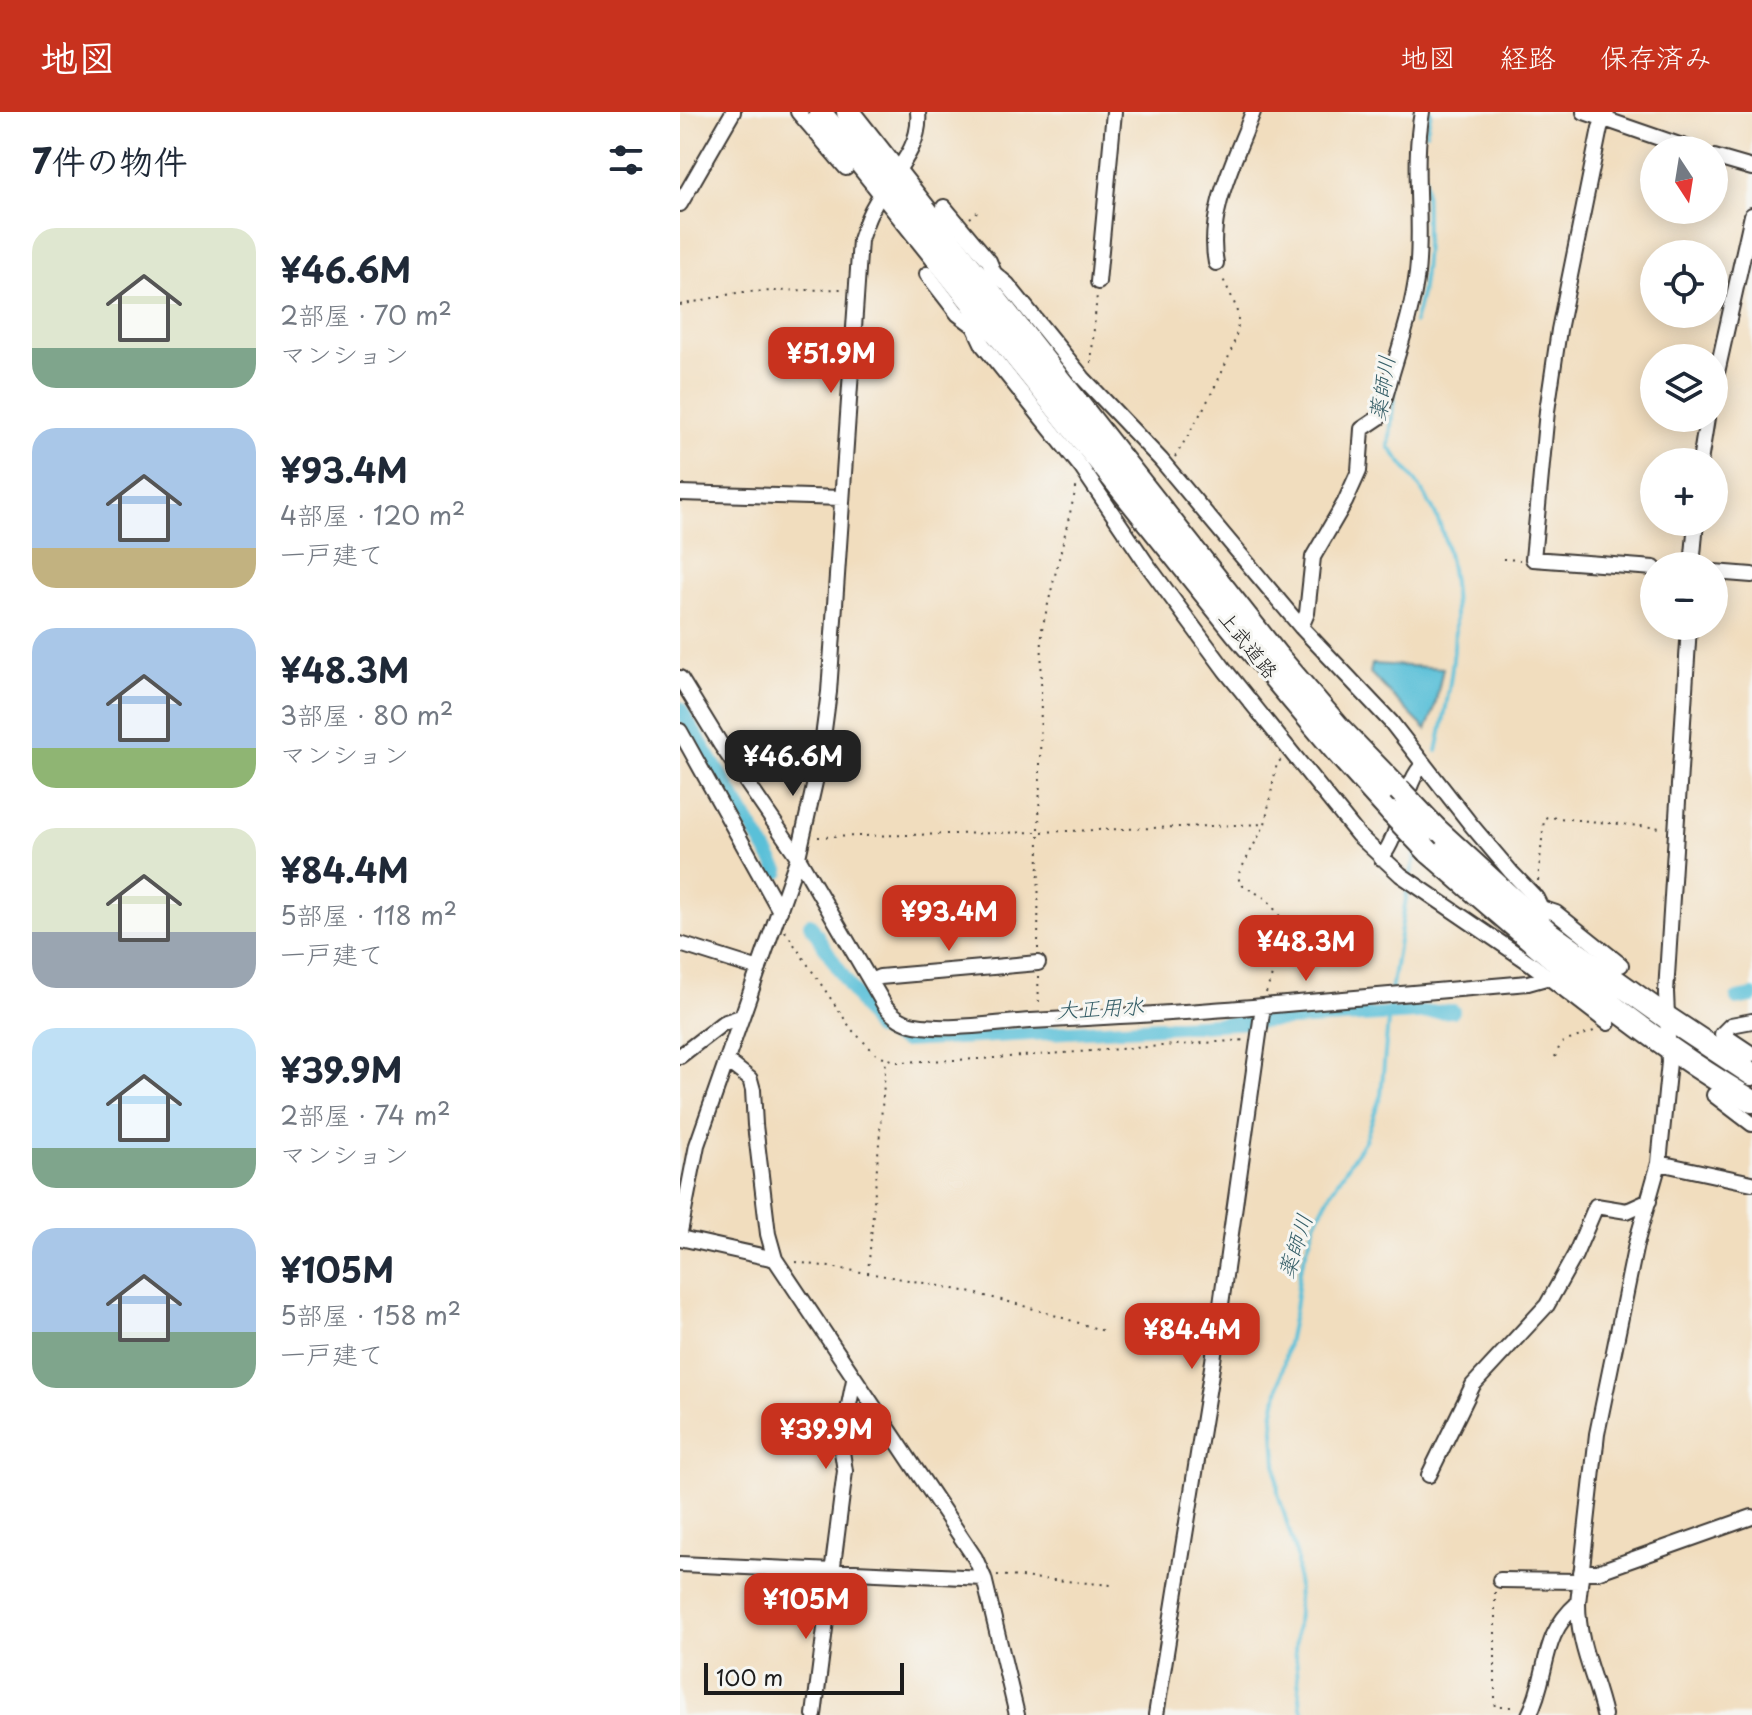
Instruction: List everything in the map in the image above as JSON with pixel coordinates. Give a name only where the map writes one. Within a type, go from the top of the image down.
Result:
[{"type":"highway","name":"上武道路","points":[[820,112],[987,276],[1277,656],[1339,728],[1436,829],[1537,913],[1550,934],[1752,1074]]},
{"type":"highway","name":"上武道路","points":[[848,112],[889,183],[978,321],[1079,433],[1236,632],[1392,813],[1556,974],[1752,1101]]},
{"type":"street","points":[[680,204],[733,112]]},
{"type":"street","points":[[798,112],[846,168]]},
{"type":"street","points":[[775,1259],[680,1235],[693,1161],[805,834],[820,760],[829,692],[860,240],[869,216],[916,139],[918,112]]},
{"type":"street","points":[[1098,282],[1114,112]]},
{"type":"street","points":[[1216,263],[1213,240],[1219,204],[1253,112]]},
{"type":"street","points":[[1301,627],[1307,613],[1313,557],[1356,478],[1362,429],[1380,417],[1409,315],[1417,271],[1416,153],[1422,112]]},
{"type":"street","points":[[1584,112],[1605,116],[1657,136]]},
{"type":"street","points":[[1605,116],[1574,247],[1559,330],[1547,411],[1533,559],[1640,567]]},
{"type":"street","points":[[1728,161],[1752,168]]},
{"type":"street","points":[[944,207],[989,261],[987,276],[1007,284],[1083,378],[1168,468],[1301,627],[1391,722],[1482,838],[1530,892],[1537,913],[1556,913],[1621,965]]},
{"type":"street","points":[[1723,344],[1752,215]]},
{"type":"street","points":[[927,274],[958,314],[978,321],[983,345],[1081,467],[1176,604],[1290,753],[1358,835],[1381,858],[1423,891],[1556,974],[1608,1023]]},
{"type":"street","points":[[680,493],[842,498]]},
{"type":"street","points":[[1728,573],[1752,575]]},
{"type":"street","points":[[1604,1715],[1578,1622],[1580,1576],[1597,1434],[1636,1244],[1659,1163],[1668,1079],[1666,1017],[1688,640]]},
{"type":"street","points":[[680,678],[721,745],[798,857],[891,1014],[912,1025],[1262,1009],[1528,983],[1556,974]]},
{"type":"street","points":[[680,731],[780,911]]},
{"type":"street","points":[[1381,858],[1394,840],[1416,773],[1424,764]]},
{"type":"street","points":[[680,944],[759,969]]},
{"type":"street","points":[[871,981],[880,977],[1038,963]]},
{"type":"street","points":[[1156,1715],[1213,1361],[1262,1009]]},
{"type":"street","points":[[680,1056],[723,1023],[741,1017]]},
{"type":"street","points":[[1752,1021],[1731,1025],[1722,1034],[1752,1054]]},
{"type":"street","points":[[727,1061],[750,1079],[753,1090],[766,1219],[775,1259],[975,1558],[984,1578],[1017,1715]]},
{"type":"street","points":[[1714,1095],[1752,1124]]},
{"type":"street","points":[[1659,1163],[1752,1183]]},
{"type":"street","points":[[1429,1475],[1473,1385],[1547,1305],[1575,1255],[1596,1206],[1627,1211],[1649,1201]]},
{"type":"street","points":[[814,1715],[845,1471],[841,1445],[854,1380]]},
{"type":"street","points":[[1500,1580],[1580,1576],[1597,1572],[1752,1517]]},
{"type":"street","points":[[680,1564],[984,1578]]},
{"type":"street","points":[[1530,1713],[1551,1638],[1564,1615],[1578,1603]]},
{"type":"path","points":[[1168,468],[1209,398],[1237,329],[1235,305],[1216,263]]},
{"type":"path","points":[[1083,378],[1091,364],[1098,282]]},
{"type":"path","points":[[680,305],[741,292],[858,289]]},
{"type":"path","points":[[1039,1021],[1042,629],[1081,467]]},
{"type":"path","points":[[1503,559],[1533,559]]},
{"type":"path","points":[[1262,1009],[1283,942],[1281,918],[1267,899],[1240,884],[1238,875],[1265,824],[1277,763],[1290,753]]},
{"type":"path","points":[[1530,892],[1539,879],[1544,819],[1547,817],[1553,815],[1677,830]]},
{"type":"path","points":[[805,834],[832,838],[885,837],[1265,824]]},
{"type":"path","points":[[1555,1057],[1561,1043],[1581,1036]]},
{"type":"path","points":[[868,1273],[886,1059]]},
{"type":"path","points":[[775,1259],[868,1273],[1014,1303],[1107,1332]]},
{"type":"path","points":[[984,1578],[1002,1575],[1111,1585]]},
{"type":"path","points":[[1500,1580],[1495,1587],[1496,1707],[1519,1708],[1530,1713]]},
{"type":"water","points":[[1372,664],[1443,668],[1434,710],[1426,730],[1370,673]]},
{"type":"waterway","name":"薬師川","points":[[1426,133],[1431,112]]},
{"type":"waterway","name":"薬師川","points":[[1414,323],[1424,269],[1425,177]]},
{"type":"waterway","name":"薬師川","points":[[1395,385],[1389,447],[1418,484],[1435,514],[1448,553],[1453,582],[1455,638],[1437,751]]},
{"type":"waterway","name":"大正用水","points":[[680,708],[779,872]]},
{"type":"waterway","name":"薬師川","points":[[1410,877],[1417,850]]},
{"type":"waterway","name":"薬師川","points":[[1391,991],[1408,885]]},
{"type":"waterway","name":"大正用水","points":[[810,924],[877,1029],[903,1041],[1453,1011]]},
{"type":"waterway","name":"大正用水","points":[[1737,999],[1752,996]]},
{"type":"waterway","name":"薬師川","points":[[1305,1715],[1301,1707],[1295,1649],[1297,1557],[1278,1493],[1273,1416],[1300,1271],[1316,1221],[1365,1140],[1381,1095],[1390,1000]]}]
